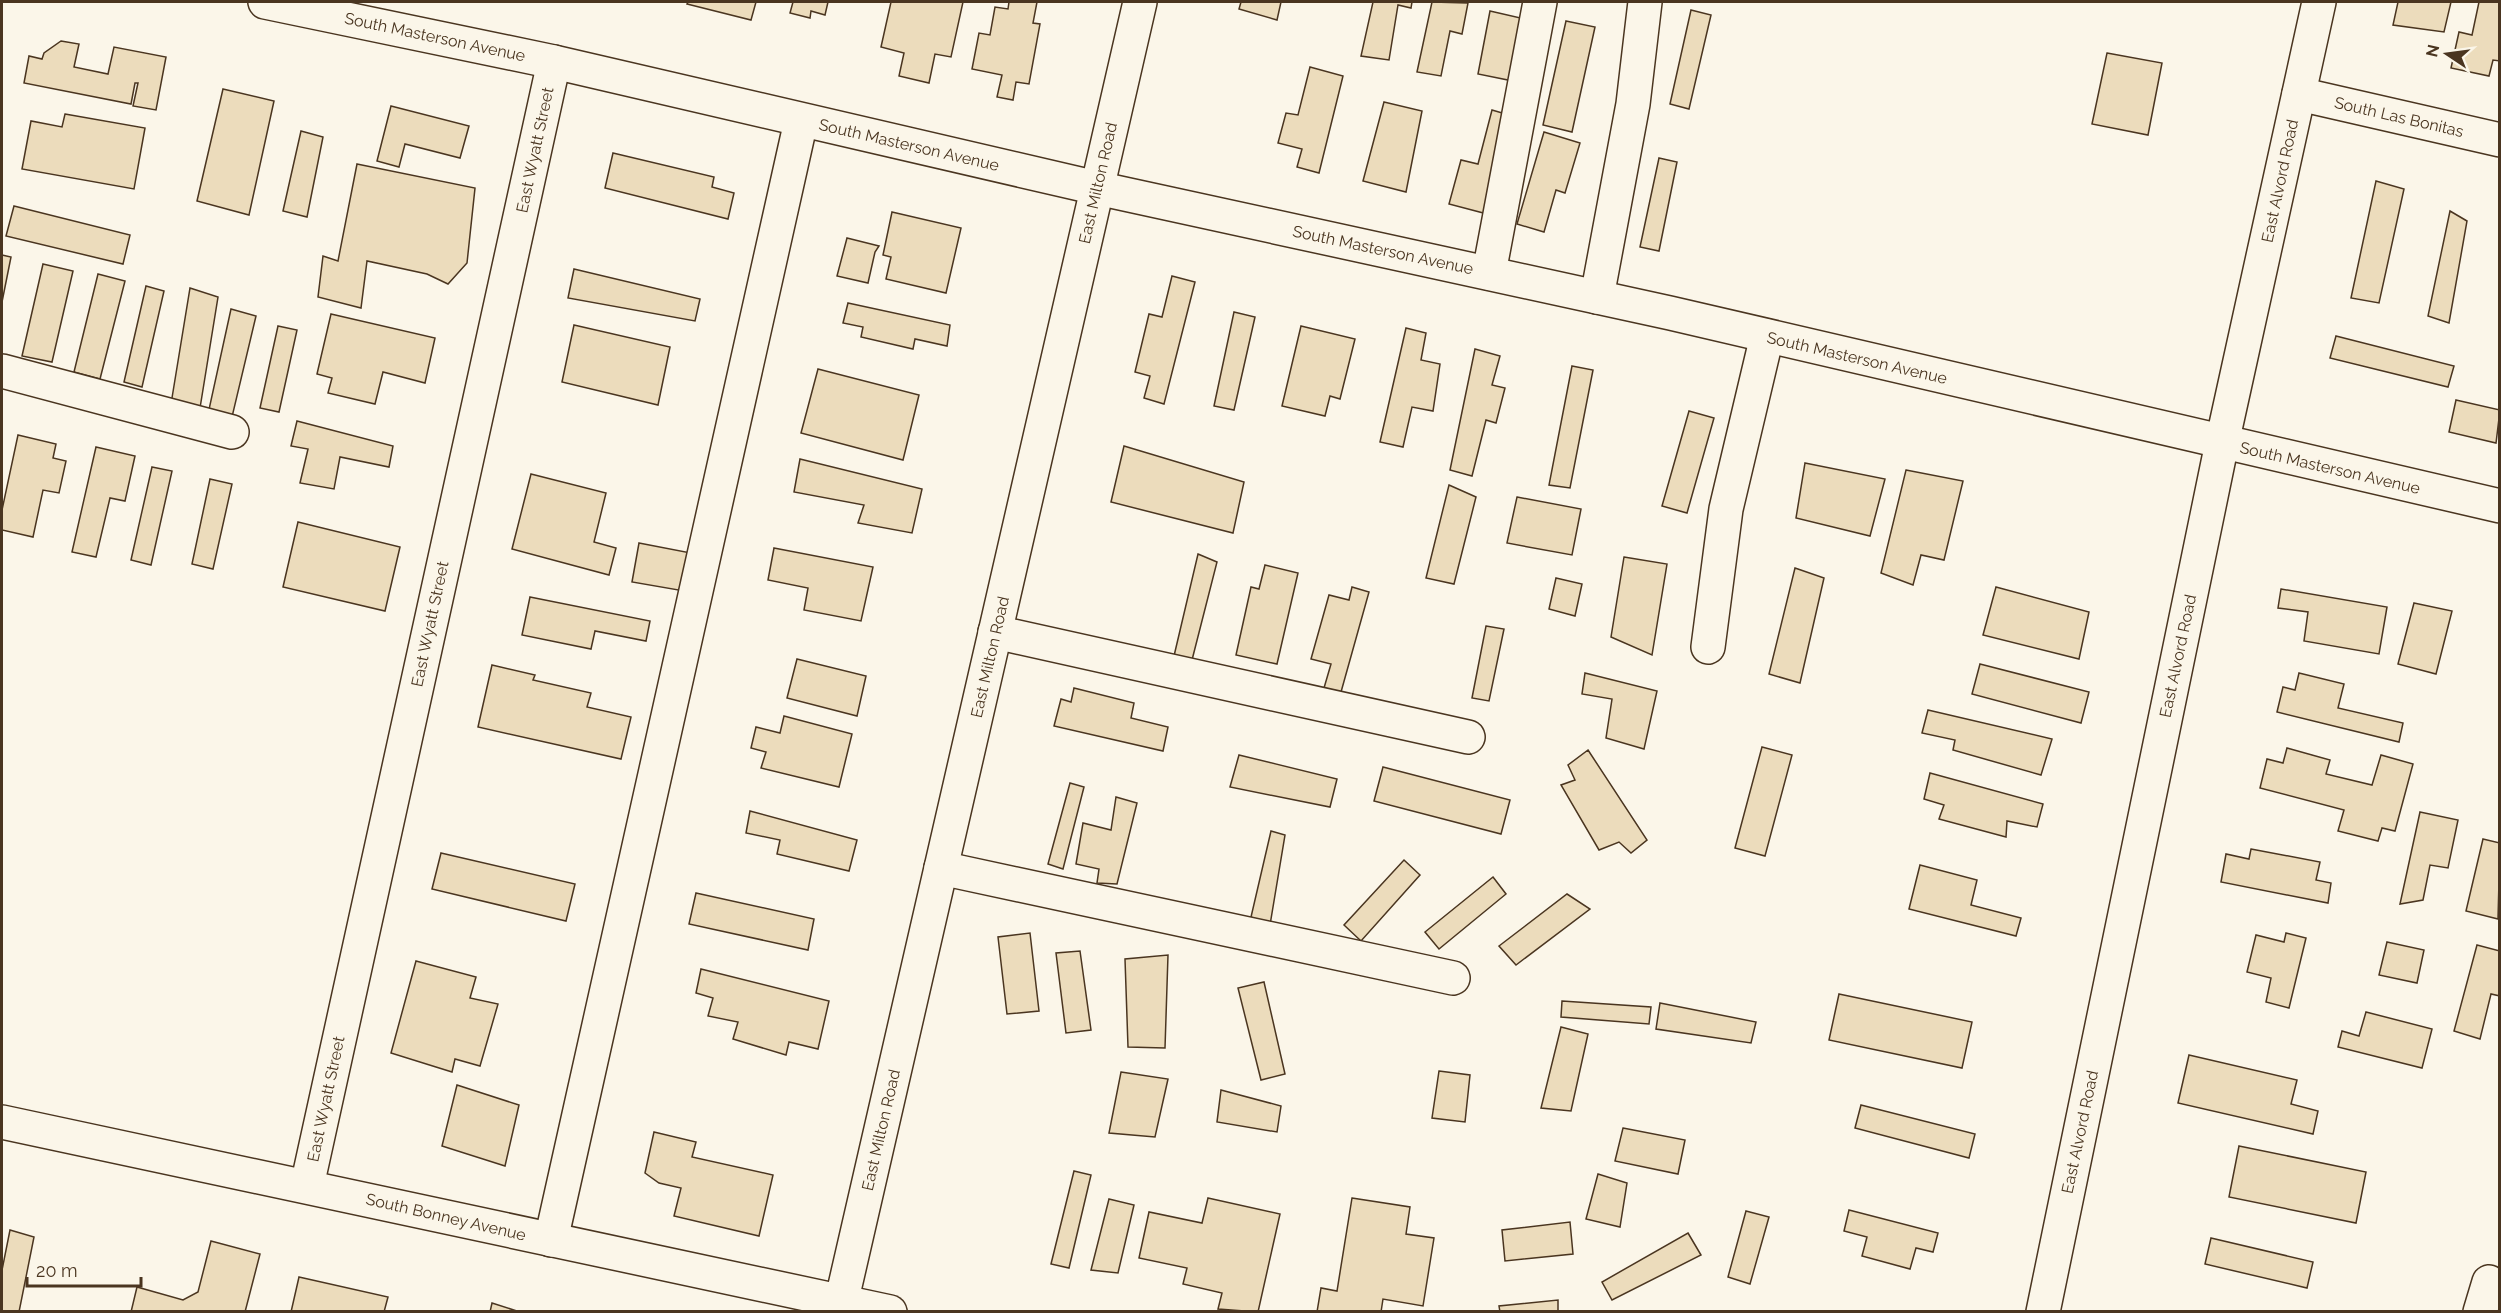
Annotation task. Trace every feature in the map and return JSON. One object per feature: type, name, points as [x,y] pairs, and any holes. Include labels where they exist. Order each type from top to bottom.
[{"type":"street","name":"South Masterson Avenue","points":[[265,2],[554,62],[1097,188],[1597,297],[2499,506]]},
{"type":"street","name":"East Milton Road","points":[[840,1306],[1140,2]]},
{"type":"street","points":[[1488,273],[1540,2]]},
{"type":"street","points":[[1597,297],[1633,104],[1646,2]]},
{"type":"street","name":"East Alvord Road","points":[[2043,1311],[2222,443],[2319,2]]},
{"type":"street","name":"East Wyatt Street","points":[[307,1186],[554,62]]},
{"type":"street","name":"South Las Bonitas","points":[[2299,94],[2499,140]]},
{"type":"street","points":[[551,1240],[801,121]]},
{"type":"street","points":[[1708,648],[1726,509],[1767,336]]},
{"type":"street","points":[[2,371],[232,432]]},
{"type":"street","points":[[996,632],[1468,737]]},
{"type":"street","points":[[941,868],[1453,978]]},
{"type":"street","name":"South Bonney Avenue","points":[[2,1122],[307,1186],[840,1306],[890,1311]]},
{"type":"building","points":[[688,2],[756,2],[751,20],[687,4]]},
{"type":"building","points":[[793,2],[828,2],[825,15],[811,11],[810,18],[790,13]]},
{"type":"building","points":[[891,2],[963,2],[951,57],[935,54],[929,83],[899,76],[904,53],[881,47]]},
{"type":"building","points":[[1009,2],[1037,2],[1033,23],[1040,24],[1029,84],[1016,82],[1013,100],[997,97],[1002,75],[972,69],[979,33],[990,35],[995,7],[1008,9]]},
{"type":"building","points":[[1241,2],[1281,2],[1277,20],[1239,9]]},
{"type":"building","points":[[1373,2],[1412,2],[1411,8],[1398,5],[1389,60],[1361,56]]},
{"type":"building","points":[[1432,2],[1468,3],[1462,34],[1450,31],[1441,76],[1417,72]]},
{"type":"building","points":[[2398,2],[2451,2],[2444,32],[2393,25]]},
{"type":"building","points":[[2479,2],[2500,2],[2500,61],[2493,60],[2489,76],[2451,68],[2459,32],[2472,35]]},
{"type":"building","points":[[1691,10],[1711,15],[1689,109],[1670,104]]},
{"type":"building","points":[[1490,11],[1525,19],[1513,81],[1478,74]]},
{"type":"building","points":[[1566,21],[1595,27],[1572,132],[1543,125]]},
{"type":"building","points":[[61,41],[79,44],[74,67],[108,74],[114,47],[166,57],[156,110],[133,106],[138,83],[135,83],[131,104],[24,83],[29,56],[42,59],[44,53]]},
{"type":"building","points":[[2107,53],[2162,63],[2148,135],[2092,124]]},
{"type":"building","points":[[1310,67],[1343,76],[1319,173],[1297,167],[1302,149],[1278,143],[1286,113],[1298,115]]},
{"type":"building","points":[[223,89],[274,101],[249,215],[197,201]]},
{"type":"building","points":[[1384,102],[1422,111],[1406,192],[1363,181]]},
{"type":"building","points":[[391,106],[469,126],[460,158],[405,144],[399,167],[377,161]]},
{"type":"building","points":[[1492,110],[1516,117],[1491,215],[1449,204],[1461,160],[1478,164]]},
{"type":"building","points":[[65,114],[145,128],[134,189],[22,169],[31,121],[62,127]]},
{"type":"building","points":[[301,131],[323,137],[307,217],[283,211]]},
{"type":"building","points":[[1544,132],[1580,143],[1565,193],[1556,190],[1544,232],[1517,224]]},
{"type":"building","points":[[613,153],[714,177],[712,187],[734,193],[728,219],[605,188]]},
{"type":"building","points":[[1659,158],[1677,162],[1659,251],[1640,247]]},
{"type":"building","points":[[357,164],[475,188],[467,263],[448,284],[427,274],[367,261],[361,308],[318,297],[323,256],[338,261]]},
{"type":"building","points":[[2376,181],[2404,189],[2379,303],[2351,298]]},
{"type":"building","points":[[14,206],[130,235],[123,264],[6,236]]},
{"type":"building","points":[[2450,211],[2467,221],[2449,323],[2428,316]]},
{"type":"building","points":[[892,212],[961,228],[946,293],[886,279],[891,257],[883,255]]},
{"type":"building","points":[[847,238],[879,246],[875,252],[868,283],[837,276]]},
{"type":"building","points":[[2,255],[11,257],[2,302]]},
{"type":"building","points":[[43,264],[73,271],[52,362],[22,356]]},
{"type":"building","points":[[574,269],[700,299],[695,321],[568,298]]},
{"type":"building","points":[[98,274],[125,281],[100,379],[74,372]]},
{"type":"building","points":[[1172,276],[1195,282],[1164,404],[1144,398],[1150,376],[1135,372],[1149,314],[1162,317]]},
{"type":"building","points":[[146,286],[164,291],[142,387],[124,382]]},
{"type":"building","points":[[190,288],[218,297],[200,408],[171,404]]},
{"type":"building","points":[[848,303],[950,325],[947,346],[915,339],[913,349],[861,337],[863,327],[843,323]]},
{"type":"building","points":[[231,309],[256,316],[232,417],[208,414]]},
{"type":"building","points":[[1234,312],[1255,317],[1234,410],[1214,406]]},
{"type":"building","points":[[331,314],[435,338],[425,383],[383,372],[375,404],[328,393],[332,378],[317,374]]},
{"type":"building","points":[[574,325],[670,347],[658,405],[562,382]]},
{"type":"building","points":[[278,326],[297,330],[279,412],[260,408]]},
{"type":"building","points":[[1301,326],[1355,339],[1340,399],[1330,396],[1325,416],[1282,406]]},
{"type":"building","points":[[1406,328],[1426,333],[1421,360],[1440,364],[1433,411],[1412,407],[1403,447],[1380,442]]},
{"type":"building","points":[[2336,336],[2454,366],[2448,387],[2330,358]]},
{"type":"building","points":[[1475,349],[1500,356],[1492,385],[1505,388],[1496,423],[1486,420],[1472,476],[1450,470]]},
{"type":"building","points":[[1572,366],[1593,370],[1570,488],[1549,485]]},
{"type":"building","points":[[818,369],[919,395],[903,460],[801,433]]},
{"type":"building","points":[[2456,400],[2500,410],[2496,443],[2449,432]]},
{"type":"building","points":[[1689,411],[1714,418],[1687,513],[1662,506]]},
{"type":"building","points":[[297,421],[393,446],[389,467],[340,457],[334,489],[300,483],[308,449],[291,446]]},
{"type":"building","points":[[18,435],[56,444],[53,458],[66,461],[59,493],[43,490],[33,537],[2,530],[2,510]]},
{"type":"building","points":[[1124,446],[1244,482],[1233,533],[1111,502]]},
{"type":"building","points":[[96,447],[135,456],[125,501],[110,498],[96,557],[72,552]]},
{"type":"building","points":[[800,459],[922,489],[912,533],[858,523],[864,505],[794,492]]},
{"type":"building","points":[[1805,463],[1885,479],[1870,536],[1796,518]]},
{"type":"building","points":[[152,467],[172,471],[151,565],[131,560]]},
{"type":"building","points":[[1906,470],[1963,481],[1944,560],[1921,555],[1913,585],[1881,573]]},
{"type":"building","points":[[531,474],[606,493],[594,542],[616,548],[609,575],[512,549]]},
{"type":"building","points":[[210,479],[232,484],[213,569],[192,564]]},
{"type":"building","points":[[1449,485],[1476,497],[1454,584],[1426,578]]},
{"type":"building","points":[[1517,497],[1581,509],[1572,555],[1507,543]]},
{"type":"building","points":[[298,522],[400,547],[385,611],[283,587]]},
{"type":"building","points":[[639,543],[691,553],[684,591],[632,582]]},
{"type":"building","points":[[774,548],[873,567],[861,621],[804,610],[808,588],[768,580]]},
{"type":"building","points":[[1198,554],[1217,562],[1192,660],[1174,656]]},
{"type":"building","points":[[1624,557],[1667,564],[1652,655],[1611,637]]},
{"type":"building","points":[[1265,565],[1298,573],[1277,664],[1236,655],[1251,587],[1259,589]]},
{"type":"building","points":[[1795,568],[1824,578],[1800,683],[1769,674]]},
{"type":"building","points":[[1556,578],[1582,584],[1575,616],[1549,609]]},
{"type":"building","points":[[1352,587],[1369,592],[1341,692],[1324,688],[1331,664],[1311,659],[1329,595],[1349,600]]},
{"type":"building","points":[[1996,587],[2089,612],[2079,659],[1983,635]]},
{"type":"building","points":[[2281,589],[2387,607],[2379,654],[2304,641],[2308,612],[2278,608]]},
{"type":"building","points":[[530,597],[650,621],[646,641],[595,631],[591,649],[522,635]]},
{"type":"building","points":[[2414,603],[2452,611],[2436,674],[2398,664]]},
{"type":"building","points":[[1486,626],[1504,629],[1489,701],[1472,698]]},
{"type":"building","points":[[797,659],[866,676],[857,716],[787,698]]},
{"type":"building","points":[[1980,664],[2089,692],[2081,723],[1972,694]]},
{"type":"building","points":[[492,665],[535,675],[533,680],[591,693],[587,707],[631,717],[621,759],[478,727]]},
{"type":"building","points":[[1585,673],[1657,691],[1644,749],[1606,738],[1612,699],[1582,694]]},
{"type":"building","points":[[2299,673],[2344,684],[2338,708],[2403,723],[2399,742],[2277,712],[2283,687],[2295,690]]},
{"type":"building","points":[[1074,688],[1134,703],[1131,718],[1168,727],[1163,751],[1054,726],[1061,699],[1071,702]]},
{"type":"building","points":[[1928,710],[2052,739],[2041,775],[1953,750],[1955,740],[1922,733]]},
{"type":"building","points":[[784,716],[852,734],[839,787],[761,768],[766,752],[751,748],[756,727],[780,733]]},
{"type":"building","points":[[1762,747],[1792,755],[1765,856],[1735,848]]},
{"type":"building","points":[[2287,748],[2330,760],[2326,774],[2372,785],[2381,755],[2413,764],[2395,831],[2382,828],[2378,841],[2338,831],[2344,810],[2260,788],[2267,759],[2283,763]]},
{"type":"building","points":[[1588,750],[1647,840],[1631,853],[1619,842],[1599,850],[1561,785],[1575,780],[1568,765]]},
{"type":"building","points":[[1239,755],[1337,779],[1330,807],[1230,787]]},
{"type":"building","points":[[1383,767],[1510,800],[1501,834],[1374,801]]},
{"type":"building","points":[[1930,773],[2043,804],[2037,827],[2007,821],[2006,837],[1939,819],[1944,805],[1924,799]]},
{"type":"building","points":[[1070,783],[1084,787],[1063,869],[1048,864]]},
{"type":"building","points":[[1116,797],[1137,803],[1117,884],[1097,883],[1099,869],[1076,864],[1083,823],[1111,830]]},
{"type":"building","points":[[750,811],[857,840],[849,871],[777,854],[780,840],[746,833]]},
{"type":"building","points":[[2420,812],[2458,820],[2448,868],[2430,865],[2423,900],[2400,904]]},
{"type":"building","points":[[1271,831],[1285,835],[1270,925],[1251,917]]},
{"type":"building","points":[[2483,839],[2500,843],[2498,919],[2466,911]]},
{"type":"building","points":[[2251,849],[2320,862],[2316,880],[2331,883],[2328,903],[2221,882],[2226,854],[2249,859]]},
{"type":"building","points":[[441,853],[575,884],[566,921],[432,889]]},
{"type":"building","points":[[1404,860],[1420,875],[1361,941],[1344,925]]},
{"type":"building","points":[[1920,865],[1977,880],[1971,905],[2021,918],[2016,936],[1909,909]]},
{"type":"building","points":[[1493,877],[1506,894],[1439,949],[1425,932]]},
{"type":"building","points":[[696,893],[814,919],[808,950],[689,924]]},
{"type":"building","points":[[1567,894],[1590,909],[1516,965],[1499,946]]},
{"type":"building","points":[[1030,933],[1039,1011],[1007,1014],[998,937]]},
{"type":"building","points":[[2286,933],[2306,938],[2289,1008],[2266,1002],[2271,978],[2247,972],[2256,935],[2284,942]]},
{"type":"building","points":[[2387,942],[2424,950],[2417,983],[2379,975]]},
{"type":"building","points":[[2477,945],[2500,951],[2500,996],[2491,994],[2480,1039],[2454,1031]]},
{"type":"building","points":[[1080,951],[1091,1030],[1066,1033],[1056,953]]},
{"type":"building","points":[[1168,955],[1165,1048],[1128,1047],[1125,959]]},
{"type":"building","points":[[416,961],[476,977],[470,998],[498,1004],[480,1066],[455,1059],[452,1072],[391,1053]]},
{"type":"building","points":[[701,969],[829,1001],[818,1049],[789,1042],[786,1055],[733,1039],[738,1022],[708,1016],[713,998],[696,993]]},
{"type":"building","points":[[1264,982],[1285,1074],[1261,1080],[1238,988]]},
{"type":"building","points":[[1839,994],[1972,1022],[1962,1068],[1829,1040]]},
{"type":"building","points":[[1562,1001],[1651,1007],[1649,1024],[1561,1017]]},
{"type":"building","points":[[1660,1003],[1756,1022],[1751,1043],[1656,1029]]},
{"type":"building","points":[[2366,1012],[2432,1029],[2422,1068],[2338,1047],[2342,1031],[2359,1036]]},
{"type":"building","points":[[1561,1027],[1588,1034],[1571,1111],[1541,1108]]},
{"type":"building","points":[[2189,1055],[2297,1080],[2291,1104],[2318,1111],[2313,1134],[2178,1103]]},
{"type":"building","points":[[1439,1071],[1470,1075],[1465,1122],[1432,1118]]},
{"type":"building","points":[[1121,1072],[1168,1079],[1155,1137],[1109,1133]]},
{"type":"building","points":[[457,1085],[519,1105],[505,1166],[442,1146]]},
{"type":"building","points":[[1221,1090],[1281,1106],[1277,1132],[1217,1122]]},
{"type":"building","points":[[1861,1105],[1975,1134],[1969,1158],[1855,1128]]},
{"type":"building","points":[[1623,1128],[1685,1140],[1678,1174],[1615,1161]]},
{"type":"building","points":[[654,1132],[696,1142],[692,1157],[773,1175],[759,1236],[674,1216],[681,1188],[659,1183],[645,1173]]},
{"type":"building","points":[[2239,1146],[2366,1172],[2356,1223],[2229,1197]]},
{"type":"building","points":[[1074,1171],[1091,1175],[1069,1268],[1051,1264]]},
{"type":"building","points":[[1598,1174],[1627,1183],[1620,1227],[1586,1219]]},
{"type":"building","points":[[1208,1198],[1280,1214],[1258,1312],[1218,1309],[1222,1293],[1183,1284],[1187,1268],[1139,1258],[1149,1212],[1202,1223]]},
{"type":"building","points":[[1352,1198],[1410,1207],[1406,1234],[1434,1238],[1423,1306],[1383,1299],[1381,1312],[1317,1312],[1321,1288],[1337,1291]]},
{"type":"building","points":[[1109,1199],[1134,1205],[1118,1273],[1091,1270]]},
{"type":"building","points":[[1849,1210],[1938,1233],[1933,1252],[1916,1248],[1910,1269],[1862,1256],[1867,1237],[1844,1231]]},
{"type":"building","points":[[1746,1211],[1769,1217],[1750,1284],[1728,1277]]},
{"type":"building","points":[[1570,1222],[1573,1254],[1505,1261],[1502,1230]]},
{"type":"building","points":[[10,1230],[34,1237],[19,1312],[2,1312],[2,1270]]},
{"type":"building","points":[[1688,1233],[1701,1255],[1612,1300],[1602,1282]]},
{"type":"building","points":[[2211,1238],[2313,1262],[2307,1288],[2205,1264]]},
{"type":"building","points":[[211,1241],[260,1254],[245,1312],[131,1312],[137,1287],[183,1300],[198,1292]]},
{"type":"building","points":[[299,1277],[388,1297],[384,1312],[291,1312]]},
{"type":"building","points":[[1558,1300],[1558,1311],[1500,1312],[1499,1306]]},
{"type":"building","points":[[492,1303],[517,1311],[517,1312],[490,1312]]}]
